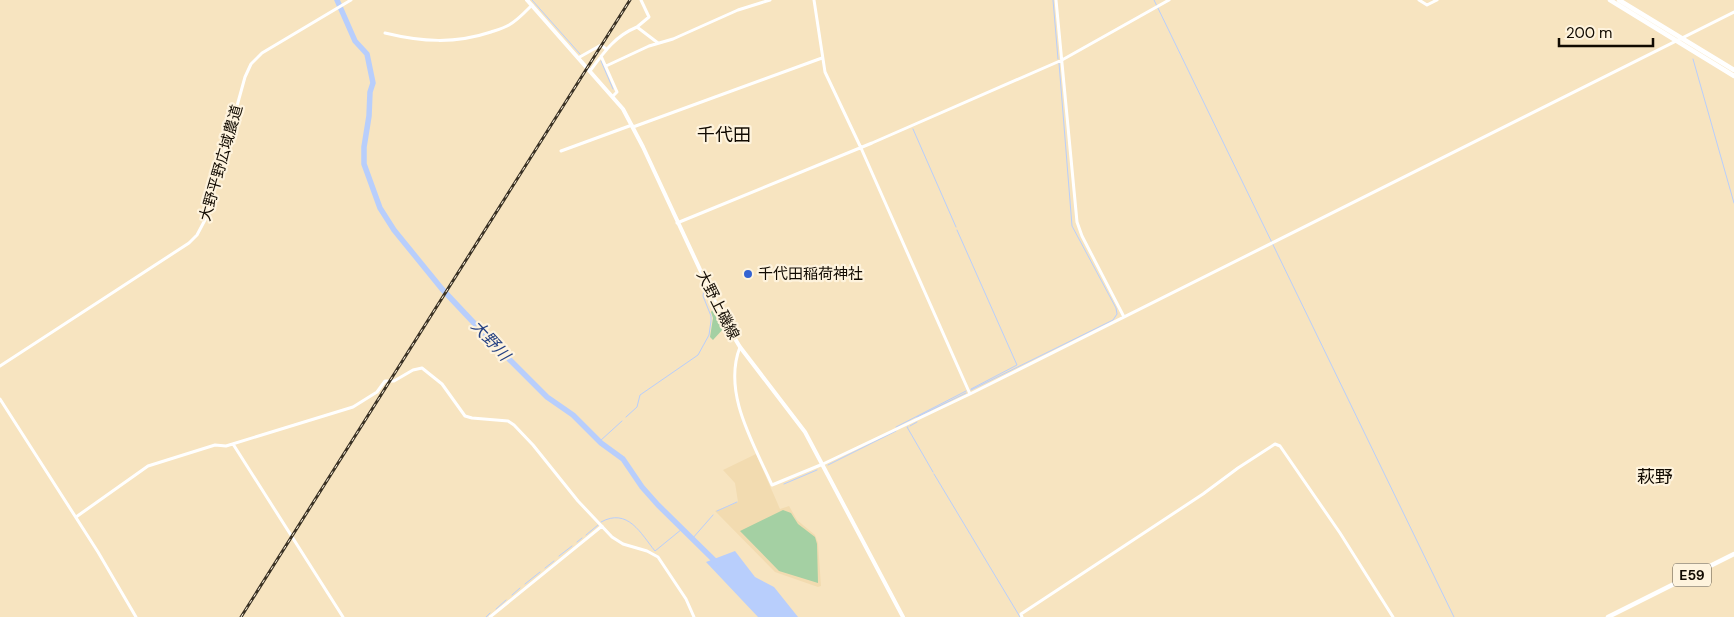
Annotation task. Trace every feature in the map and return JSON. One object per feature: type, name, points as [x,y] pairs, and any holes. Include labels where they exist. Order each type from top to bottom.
[{"type":"highway","points":[[1610,0],[1734,70]]},
{"type":"highway","points":[[1619,0],[1734,76]]},
{"type":"highway","name":"E59","points":[[1608,617],[1734,554]]},
{"type":"main road","name":"大野上磯線","points":[[528,0],[623,109],[633,126],[723,319],[740,347],[805,432],[903,617]]},
{"type":"street","name":"大野平野広域農道","points":[[0,366],[189,243],[197,235],[206,218],[249,69],[262,53],[351,0]]},
{"type":"street","points":[[590,71],[606,48],[619,36],[649,17],[641,0]]},
{"type":"street","points":[[606,66],[738,10],[770,0]]},
{"type":"street","points":[[814,0],[825,72],[861,148],[970,394]]},
{"type":"street","points":[[1056,0],[1077,222],[1082,236],[1124,317]]},
{"type":"street","points":[[677,223],[861,148],[1062,60],[1169,0]]},
{"type":"street","points":[[1419,0],[1427,5],[1437,0]]},
{"type":"street","points":[[385,33],[410,39],[454,41],[467,39],[507,27],[532,5]]},
{"type":"street","points":[[740,347],[735,378],[736,392],[746,428],[772,485],[823,464],[970,394],[1734,12]]},
{"type":"street","points":[[636,27],[658,43]]},
{"type":"street","points":[[578,58],[601,45],[606,48]]},
{"type":"street","points":[[601,55],[617,92],[613,96]]},
{"type":"street","points":[[561,151],[822,58]]},
{"type":"street","points":[[76,517],[148,466],[215,445],[233,444],[353,407],[377,392],[385,382],[394,381],[422,368],[442,384],[465,416],[508,422],[514,425],[533,445],[578,501],[618,541],[658,557],[686,599],[694,617]]},
{"type":"street","points":[[0,398],[76,517],[136,617]]},
{"type":"street","points":[[233,444],[343,617]]},
{"type":"street","points":[[1022,617],[1021,614],[1203,494],[1274,444],[1280,446],[1394,617]]},
{"type":"street","points":[[490,617],[602,526]]},
{"type":"shaded area","points":[[756,454],[780,509],[789,506],[797,520],[815,535],[818,543],[821,586],[818,587],[775,572],[715,511],[738,502],[735,483],[723,470]]},
{"type":"green space","points":[[713,309],[724,328],[713,340],[710,337],[713,318],[711,312]]},
{"type":"green space","points":[[783,510],[791,513],[798,524],[815,537],[817,544],[818,583],[779,571],[740,531]]},
{"type":"water","points":[[735,551],[755,577],[774,587],[798,617],[758,617],[706,562]]},
{"type":"waterway","name":"大野川","points":[[337,0],[355,41],[367,54],[373,83],[370,92],[364,164],[380,208],[394,230],[442,289],[489,339],[547,397],[573,415],[601,443],[623,459],[642,487],[658,505],[717,563]]},
{"type":"waterway","points":[[532,0],[580,54]]},
{"type":"waterway","points":[[1053,0],[1058,59]]},
{"type":"waterway","points":[[1154,0],[1454,617]]},
{"type":"waterway","points":[[1693,59],[1734,203]]},
{"type":"waterway","points":[[601,61],[613,89]]},
{"type":"waterway","points":[[971,390],[1113,320],[1117,314],[1116,308],[1072,226],[1059,63]]},
{"type":"waterway","points":[[913,129],[956,227]]},
{"type":"waterway","points":[[957,230],[1017,365],[971,389]]},
{"type":"waterway","points":[[626,417],[637,407],[640,395],[698,355],[709,335],[711,321],[711,316],[703,296],[704,290]]},
{"type":"waterway","points":[[896,427],[966,391]]},
{"type":"waterway","points":[[917,417],[966,393]]},
{"type":"waterway","points":[[600,441],[622,421]]},
{"type":"waterway","points":[[910,426],[917,422]]},
{"type":"waterway","points":[[908,427],[933,472]]},
{"type":"waterway","points":[[828,465],[896,431]]},
{"type":"waterway","points":[[784,484],[817,470]]},
{"type":"waterway","points":[[934,474],[1020,617]]},
{"type":"waterway","points":[[717,511],[737,502]]},
{"type":"waterway","points":[[692,539],[713,515]]},
{"type":"waterway","points":[[601,522],[610,518],[626,520],[639,530],[655,551],[682,529]]},
{"type":"waterway","points":[[586,535],[598,525]]},
{"type":"waterway","points":[[577,542],[582,538]]},
{"type":"waterway","points":[[559,556],[572,546]]},
{"type":"waterway","points":[[545,568],[554,561]]},
{"type":"waterway","points":[[525,584],[540,572]]},
{"type":"waterway","points":[[512,595],[520,588]]},
{"type":"waterway","points":[[496,609],[506,600]]},
{"type":"waterway","points":[[486,617],[490,613]]},
{"type":"railway","points":[[241,617],[630,0]]},
{"type":"place","name":"千代田稲荷神社","points":[[748,274]]},
{"type":"district","name":"千代田","points":[[724,135]]},
{"type":"district","name":"萩野","points":[[1655,477]]}]
